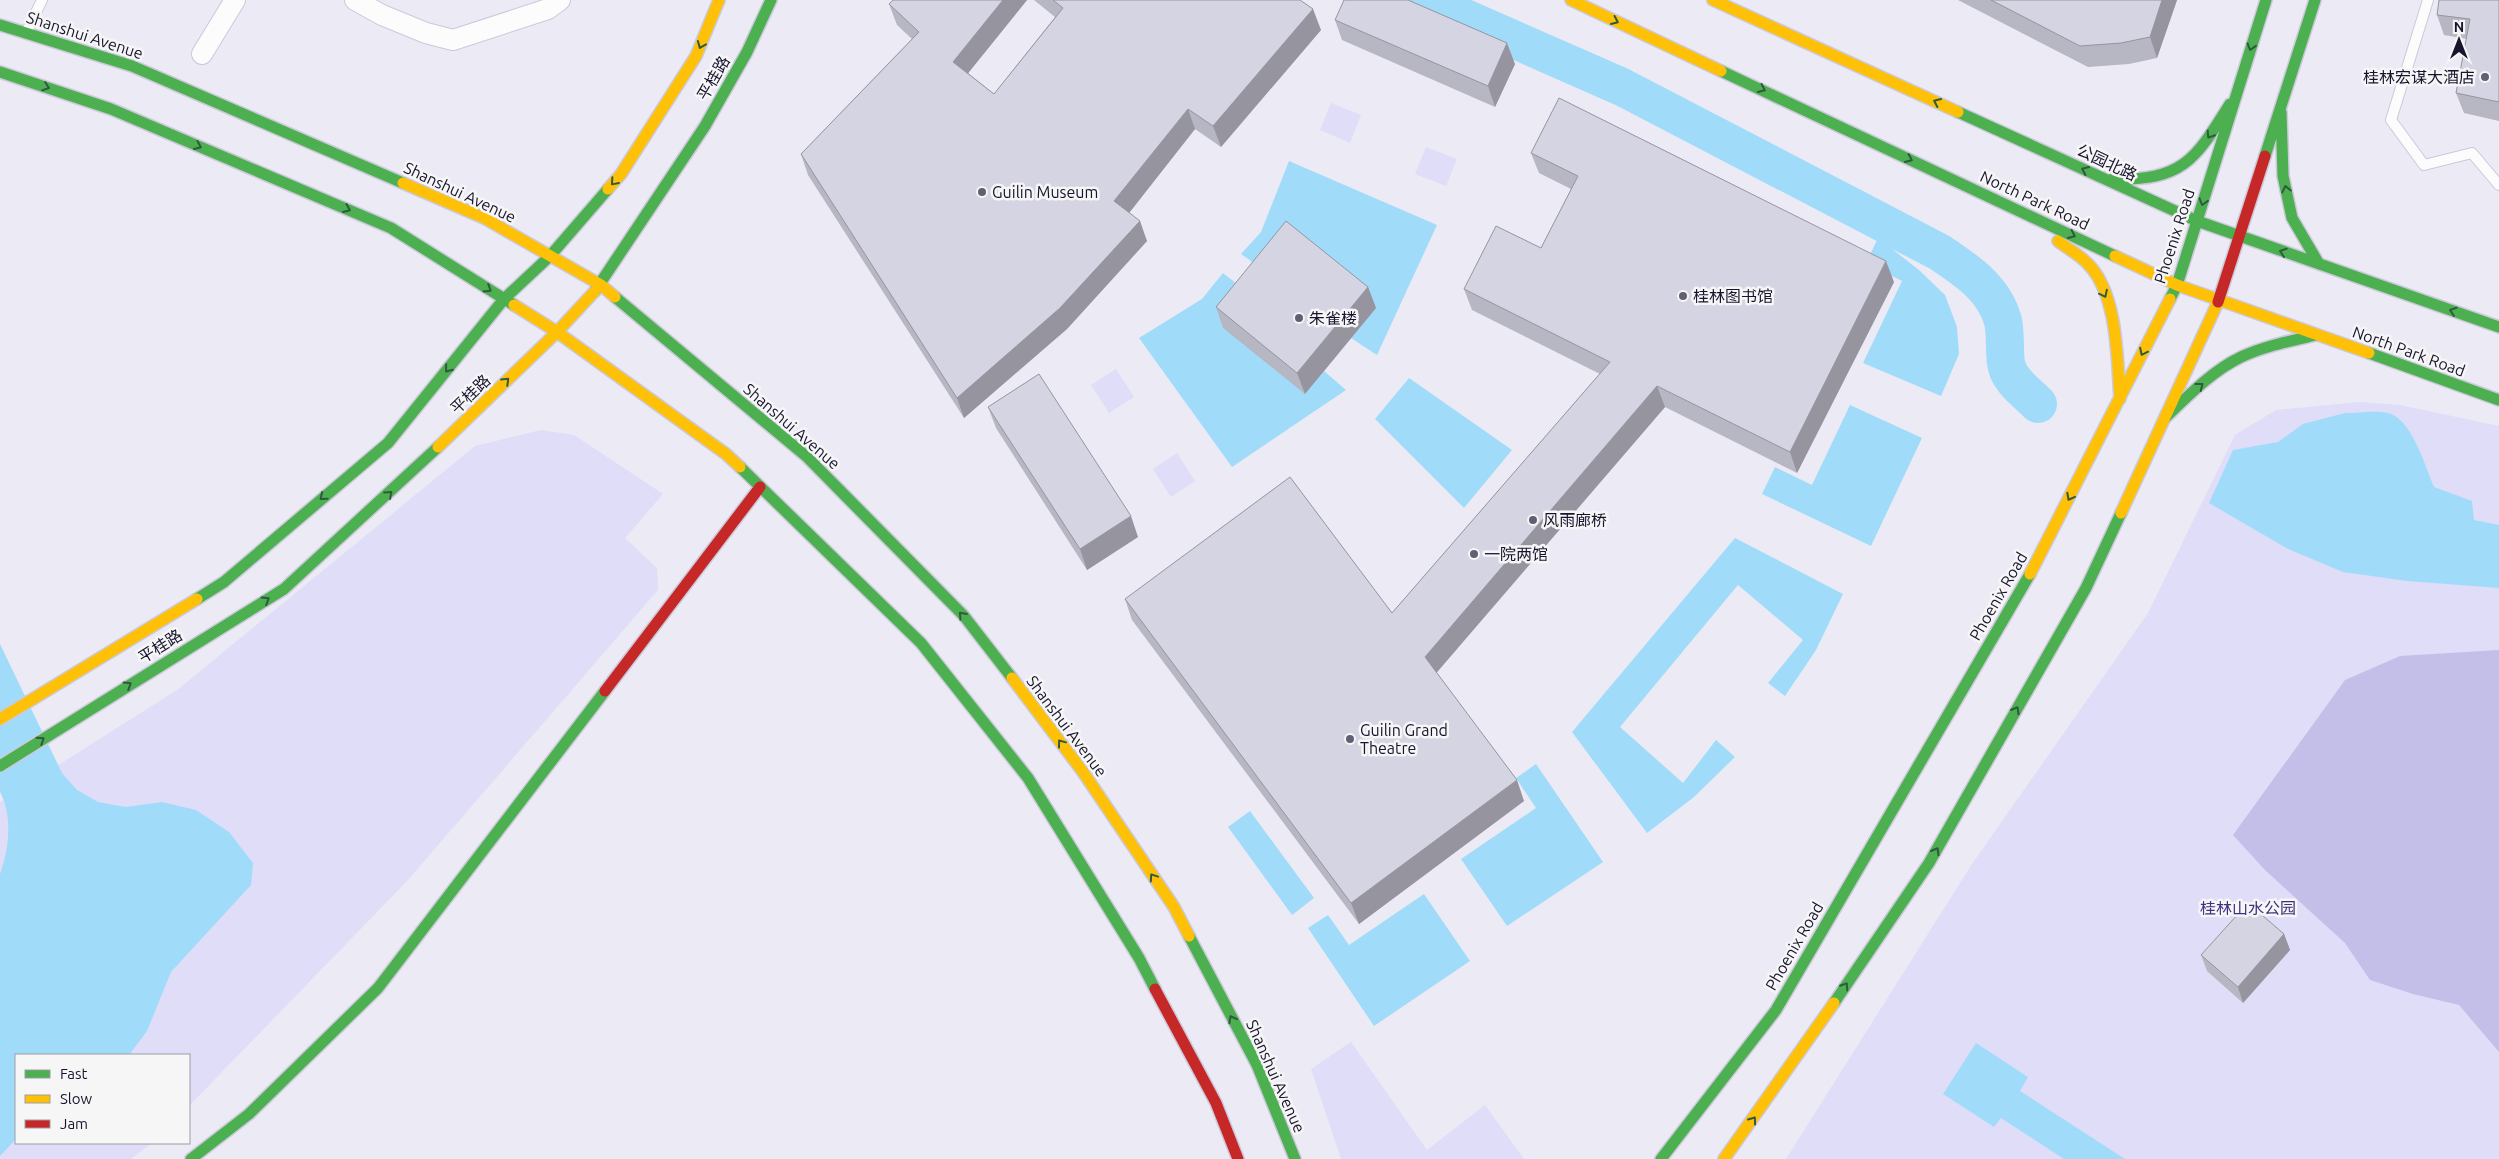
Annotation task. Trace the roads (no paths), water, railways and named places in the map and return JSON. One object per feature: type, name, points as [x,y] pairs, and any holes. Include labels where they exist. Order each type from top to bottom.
[{"type":"main road","points":[[0,719],[224,582],[388,443],[504,299],[550,256],[621,174],[696,56],[719,0]]},
{"type":"main road","name":"平桂路","points":[[0,766],[284,589],[419,466],[557,332],[601,285],[705,126],[747,52],[771,0]]},
{"type":"main road","name":"North Park Road","points":[[1571,0],[2177,285],[2499,400]]},
{"type":"main road","name":"公园北路","points":[[1712,0],[2197,221],[2499,327]]},
{"type":"main road","name":"Phoenix Road","points":[[1661,1159],[1776,1010],[2032,568],[2177,285],[2266,0]]},
{"type":"main road","points":[[1724,1159],[1812,1037],[1869,949],[1929,863],[2086,588],[2219,300],[2315,0]]},
{"type":"main road","name":"Shanshui Avenue","points":[[0,25],[132,66],[484,218],[601,285],[806,456],[964,616],[1083,772],[1174,907],[1257,1065],[1295,1159]]},
{"type":"main road","points":[[0,72],[111,109],[391,228],[557,332],[726,454],[921,643],[1028,778],[1139,958],[1216,1103],[1238,1159]]},
{"type":"main road","points":[[2104,178],[2141,180],[2181,168],[2203,145],[2236,94]]},
{"type":"main road","points":[[2280,109],[2283,176],[2292,218],[2319,264]]},
{"type":"main road","points":[[2021,212],[2091,267],[2110,307],[2117,350],[2120,399]]},
{"type":"main road","points":[[2164,419],[2198,386],[2241,357],[2284,342],[2316,335]]},
{"type":"main road","points":[[192,1159],[249,1114],[378,988],[760,488]]},
{"type":"street","points":[[202,54],[235,0]]},
{"type":"street","points":[[355,0],[382,15],[426,33],[453,40],[548,9],[560,0]]},
{"type":"lane","points":[[26,32],[42,0]]},
{"type":"lane","points":[[2428,0],[2391,120],[2424,165],[2472,153],[2499,185]]},
{"type":"water","points":[[1289,161],[1437,225],[1377,355],[1351,338],[1375,308],[1268,273],[1241,254],[1261,232]]},
{"type":"water","points":[[1878,238],[1919,270],[1945,295],[1957,327],[1959,354],[1941,396],[1863,363],[1902,281],[1866,263]]},
{"type":"water","points":[[1223,273],[1250,294],[1305,394],[1324,371],[1346,390],[1232,467],[1139,338],[1202,299]]},
{"type":"water","points":[[1409,378],[1512,450],[1464,508],[1375,419]]},
{"type":"water","points":[[1850,405],[1922,438],[1871,546],[1762,494],[1775,467],[1812,485]]},
{"type":"water","points":[[2383,412],[2396,417],[2404,424],[2417,444],[2434,487],[2472,501],[2474,520],[2499,525],[2499,588],[2407,581],[2343,572],[2288,549],[2209,503],[2233,450],[2278,442],[2303,424],[2345,413]]},
{"type":"water","points":[[1735,538],[1843,594],[1816,650],[1785,696],[1768,683],[1803,640],[1738,585],[1620,727],[1683,783],[1716,740],[1735,757],[1694,797],[1647,833],[1572,732]]},
{"type":"water","points":[[0,644],[62,773],[77,790],[98,802],[126,807],[162,802],[196,810],[229,832],[253,863],[251,885],[171,972],[147,1031],[130,1054],[15,1054],[15,1140],[0,1156],[0,874],[6,854],[8,822],[7,811],[0,792]]},
{"type":"water","points":[[1536,764],[1603,862],[1507,926],[1461,859],[1536,808],[1516,778]]},
{"type":"water","points":[[1250,811],[1314,898],[1292,915],[1228,827]]},
{"type":"water","points":[[1424,894],[1470,961],[1374,1026],[1308,928],[1328,915],[1349,945]]},
{"type":"water","points":[[1976,1043],[2028,1077],[2020,1091],[2125,1159],[2064,1159],[2001,1118],[1994,1127],[1943,1094]]},
{"type":"waterway","points":[[1424,0],[1622,87],[1939,252],[1969,273],[1986,289],[1993,299],[2003,321],[2007,369],[2014,381],[2038,404]]},
{"type":"place","name":"桂林宏谋大酒店","points":[[2485,77]]},
{"type":"place","name":"Guilin Museum","points":[[982,192]]},
{"type":"place","name":"桂林图书馆","points":[[1683,296]]},
{"type":"place","name":"朱雀楼","points":[[1299,318]]},
{"type":"place","name":"风雨廊桥","points":[[1533,520]]},
{"type":"place","name":"一院两馆","points":[[1474,554]]},
{"type":"place","name":"Guilin Grand Theatre","points":[[1350,739]]},
{"type":"park label","name":"桂林山水公园","points":[[2248,908]]}]
